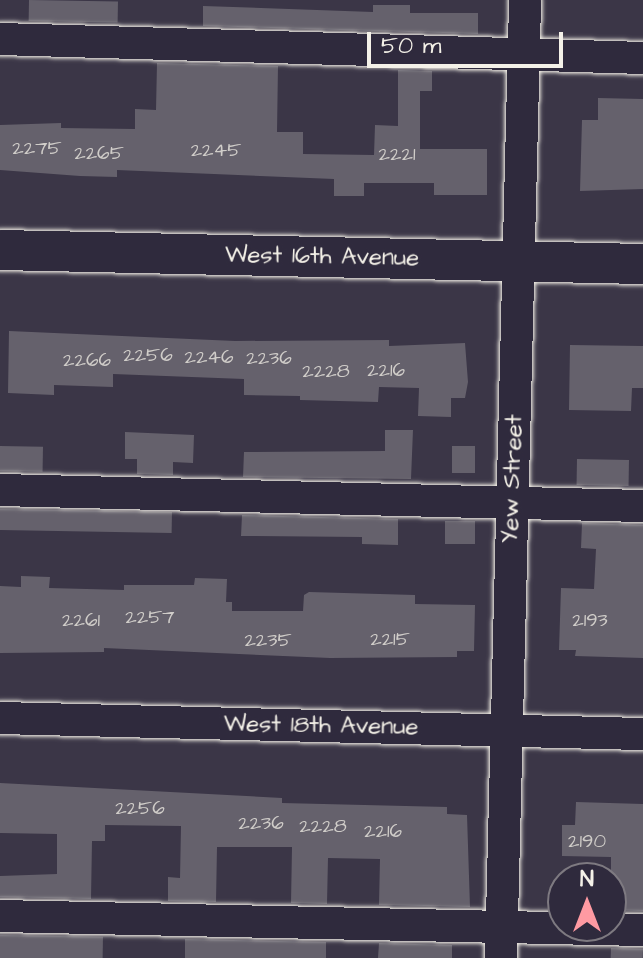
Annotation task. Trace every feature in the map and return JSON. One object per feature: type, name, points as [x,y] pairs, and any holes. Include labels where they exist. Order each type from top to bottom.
[{"type":"main road","name":"West 16th Avenue","points":[[0,250],[643,264]]},
{"type":"street","name":"Yew Street","points":[[502,943],[525,0]]},
{"type":"street","points":[[0,39],[643,58]]},
{"type":"street","points":[[0,490],[643,506]]},
{"type":"street","name":"West 18th Avenue","points":[[0,718],[643,734]]},
{"type":"street","points":[[0,916],[502,943],[643,930]]},
{"type":"building","points":[[29,0],[118,2],[118,23],[29,21]]},
{"type":"building","points":[[373,5],[410,5],[410,13],[478,13],[478,34],[203,26],[203,6],[373,12]]},
{"type":"building","points":[[157,63],[278,66],[277,132],[303,132],[303,154],[374,155],[375,125],[398,126],[398,70],[432,71],[432,91],[420,91],[420,149],[487,149],[487,195],[434,195],[434,183],[364,183],[364,196],[334,196],[334,179],[117,170],[117,177],[0,170],[0,125],[61,123],[61,128],[135,129],[135,109],[156,110]]},
{"type":"building","points":[[598,98],[643,99],[643,189],[580,191],[582,120],[598,120]]},
{"type":"building","points":[[9,331],[235,341],[389,340],[389,346],[465,343],[468,382],[465,398],[451,398],[451,417],[418,416],[419,388],[379,387],[378,402],[300,400],[300,396],[244,395],[244,379],[113,374],[113,387],[54,385],[54,395],[8,393]]},
{"type":"building","points":[[570,345],[643,346],[643,388],[632,388],[631,411],[569,410]]},
{"type":"building","points":[[385,430],[413,430],[411,479],[243,477],[244,452],[385,451]]},
{"type":"building","points":[[125,432],[194,435],[193,463],[173,462],[173,475],[137,474],[137,459],[125,459]]},
{"type":"building","points":[[0,446],[43,447],[43,472],[0,471]]},
{"type":"building","points":[[452,446],[475,446],[475,473],[452,473]]},
{"type":"building","points":[[577,459],[629,460],[629,486],[577,485]]},
{"type":"building","points":[[0,509],[172,512],[172,533],[0,530]]},
{"type":"building","points":[[242,515],[398,519],[398,545],[362,544],[362,537],[241,536]]},
{"type":"building","points":[[445,521],[475,521],[475,544],[445,544]]},
{"type":"building","points":[[582,523],[643,525],[643,658],[575,656],[576,650],[559,650],[561,588],[594,589],[596,549],[581,548]]},
{"type":"building","points":[[21,576],[50,577],[49,588],[124,590],[124,585],[194,585],[195,578],[227,579],[226,602],[232,602],[232,611],[303,611],[304,595],[309,592],[415,595],[415,604],[475,605],[474,651],[457,651],[457,657],[330,658],[104,648],[104,652],[0,653],[0,586],[21,587]]},
{"type":"building","points":[[0,783],[282,798],[282,803],[447,807],[447,814],[467,815],[470,907],[379,905],[380,859],[328,858],[327,904],[291,903],[292,847],[217,847],[216,902],[168,901],[168,877],[180,878],[181,826],[105,825],[105,841],[92,841],[91,899],[0,897],[0,876],[57,874],[57,834],[0,833]]},
{"type":"building","points":[[576,802],[643,804],[643,911],[627,910],[627,862],[611,862],[611,857],[562,856],[562,825],[575,825]]},
{"type":"building","points":[[0,935],[103,937],[103,958],[0,958]]},
{"type":"building","points":[[185,939],[326,942],[326,958],[185,958]]},
{"type":"building","points":[[379,943],[452,945],[452,958],[378,958]]},
{"type":"building","points":[[611,948],[643,949],[643,958],[611,958]]}]
